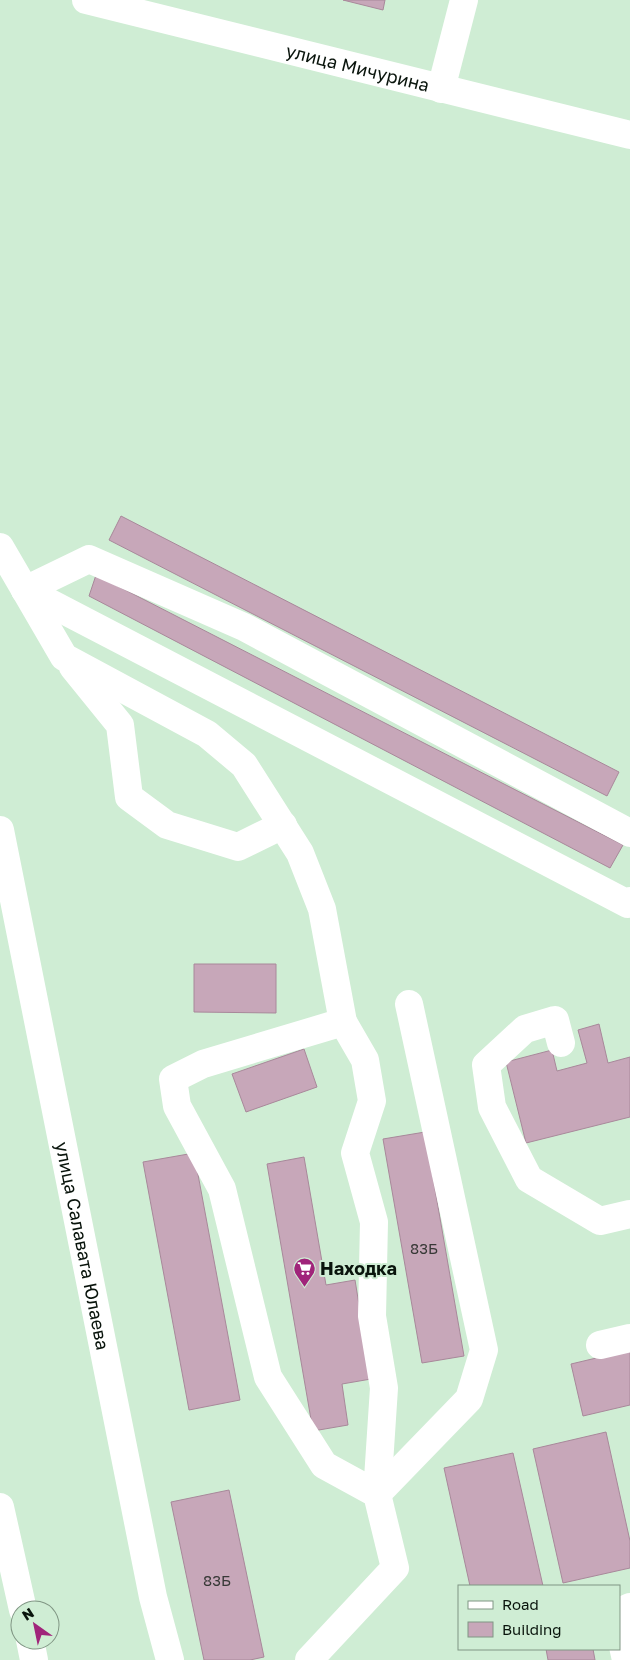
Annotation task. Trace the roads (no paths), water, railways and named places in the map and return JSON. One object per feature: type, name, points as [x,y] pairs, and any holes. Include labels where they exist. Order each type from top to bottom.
[{"type":"street","name":"улица Мичурина","points":[[86,0],[630,135]]},
{"type":"street","points":[[441,89],[464,0]]},
{"type":"street","points":[[0,547],[64,657],[120,725],[129,797],[167,824],[238,847],[283,825]]},
{"type":"street","points":[[25,590],[89,559],[244,627],[630,834]]},
{"type":"street","points":[[25,590],[629,903]]},
{"type":"street","points":[[64,657],[207,734],[244,766],[300,853],[322,909],[343,1022],[365,1060],[372,1101],[355,1154],[374,1222],[372,1316],[384,1388],[377,1494],[395,1568],[309,1660]]},
{"type":"street","name":"улица Салавата Юлаева","points":[[0,830],[151,1587],[170,1660]]},
{"type":"street","points":[[377,1494],[470,1399],[484,1350],[409,1004]]},
{"type":"street","points":[[561,1043],[555,1020],[525,1029],[486,1065],[492,1107],[529,1179],[600,1221],[630,1214]]},
{"type":"street","points":[[343,1022],[203,1064],[173,1079],[177,1106],[222,1189],[268,1377],[324,1465],[377,1494]]},
{"type":"street","points":[[600,1345],[630,1338]]},
{"type":"street","points":[[0,1507],[21,1600]]},
{"type":"street","points":[[620,1633],[626,1660]]},
{"type":"place","name":"Находка","points":[[304,1287]]}]
